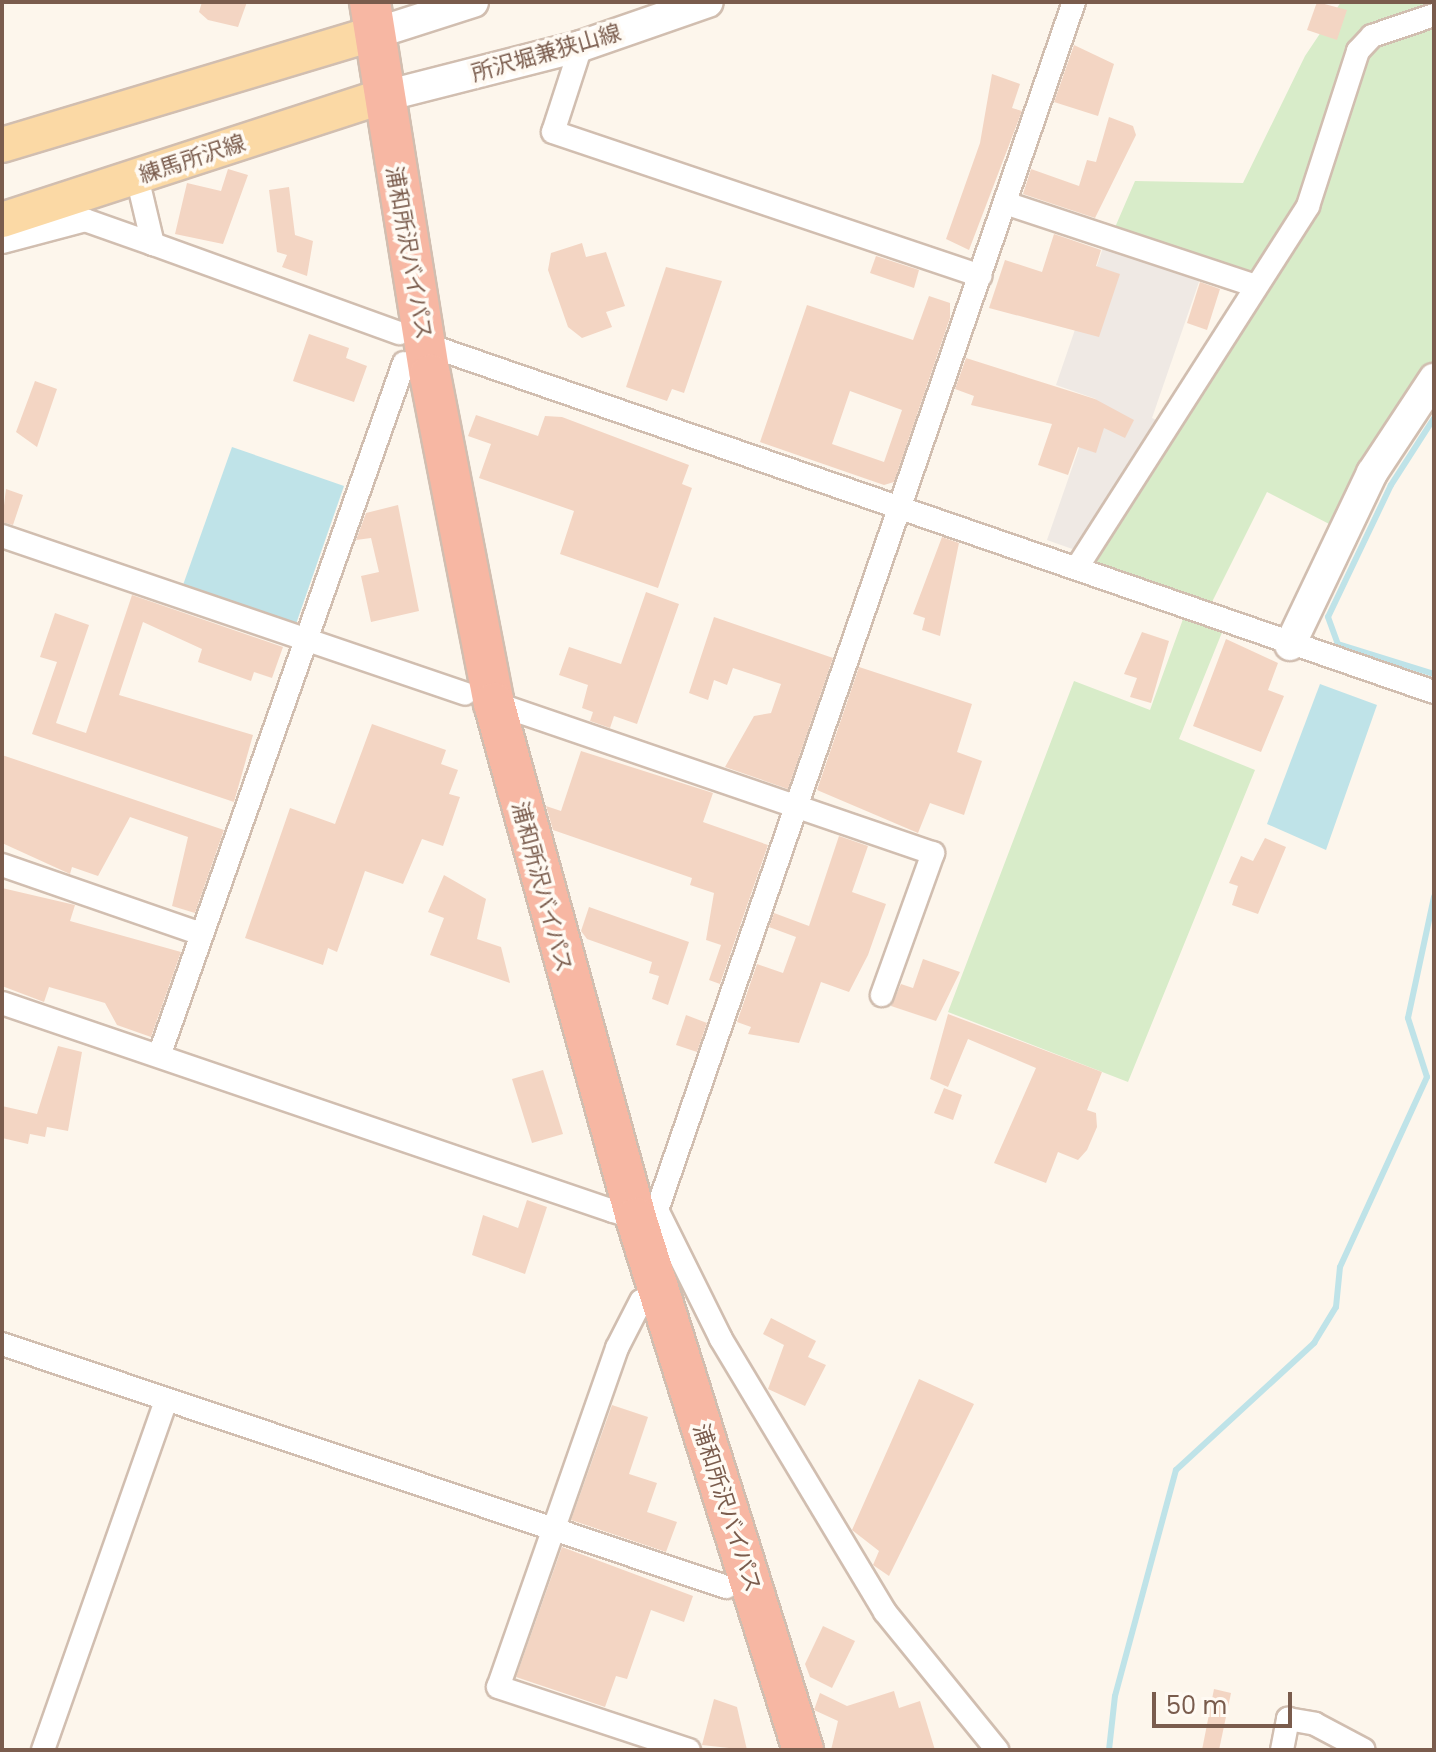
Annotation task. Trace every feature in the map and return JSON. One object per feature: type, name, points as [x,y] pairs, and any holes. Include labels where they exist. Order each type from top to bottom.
[{"type":"highway","name":"浦和所沢バイパス","points":[[342,2],[363,26],[369,101],[409,347],[479,699],[803,1750]]},
{"type":"highway","name":"浦和所沢バイパス","points":[[635,1213],[641,1301],[774,1750]]},
{"type":"main road","points":[[2,145],[363,26],[473,2]]},
{"type":"main road","name":"所沢堀兼狭山線","points":[[369,101],[581,46],[708,2]]},
{"type":"main road","name":"練馬所沢線","points":[[2,220],[369,101]]},
{"type":"main road","points":[[1290,645],[1372,473],[1434,379]]},
{"type":"street","points":[[635,1213],[798,806],[1074,2]]},
{"type":"street","points":[[1078,566],[1308,206],[1358,51],[1372,36],[1434,15]]},
{"type":"street","points":[[581,46],[553,132],[980,276]]},
{"type":"street","points":[[137,177],[153,244]]},
{"type":"street","points":[[1005,203],[1256,286]]},
{"type":"street","points":[[2,242],[85,220],[153,244],[409,347],[901,504],[1290,645],[1434,692]]},
{"type":"street","points":[[159,1056],[303,639],[409,347]]},
{"type":"street","points":[[2,536],[933,853],[882,995]]},
{"type":"street","points":[[2,865],[201,934]]},
{"type":"street","points":[[2,1003],[635,1213],[721,1339],[885,1612],[997,1750]]},
{"type":"street","points":[[641,1301],[552,1531],[498,1687],[689,1750]]},
{"type":"street","points":[[2,1344],[726,1587]]},
{"type":"street","points":[[43,1750],[166,1400]]},
{"type":"street","points":[[1282,1750],[1288,1719],[1315,1724],[1364,1750]]},
{"type":"shaded area","points":[[1105,242],[1201,276],[1152,418],[1161,422],[1078,551],[1047,540],[1096,399],[1056,385]]},
{"type":"green space","points":[[1341,2],[1434,2],[1434,360],[1364,470],[1337,528],[1267,492],[1210,606],[1223,630],[1179,739],[1255,770],[1128,1082],[948,1012],[1074,681],[1150,710],[1191,597],[1092,561],[1269,282],[1113,232],[1135,181],[1243,183],[1305,56]]},
{"type":"water","points":[[232,447],[344,486],[296,624],[183,585]]},
{"type":"water","points":[[1320,684],[1377,705],[1326,850],[1267,824]]},
{"type":"building","points":[[202,2],[247,2],[238,27],[208,20],[199,12]]},
{"type":"building","points":[[1317,2],[1347,10],[1337,40],[1307,30]]},
{"type":"building","points":[[1074,45],[1114,64],[1098,116],[1054,102]]},
{"type":"building","points":[[992,74],[1020,84],[1012,108],[1022,111],[969,250],[946,239],[980,143]]},
{"type":"building","points":[[1109,117],[1133,126],[1136,135],[1095,218],[1023,194],[1031,169],[1079,186],[1087,160],[1096,162]]},
{"type":"building","points":[[228,169],[248,175],[223,244],[175,234],[187,183],[221,191]]},
{"type":"building","points":[[289,187],[295,235],[313,241],[307,276],[282,267],[287,255],[277,252],[269,190]]},
{"type":"building","points":[[1054,234],[1101,250],[1096,266],[1120,274],[1099,337],[989,308],[1005,260],[1042,272]]},
{"type":"building","points":[[582,243],[586,257],[606,252],[625,306],[606,312],[612,327],[582,338],[568,327],[548,270],[551,253]]},
{"type":"building","points":[[876,256],[919,270],[914,288],[870,273]]},
{"type":"building","points":[[666,267],[722,281],[684,393],[672,389],[667,401],[626,387]]},
{"type":"building","points":[[1200,282],[1220,289],[1207,330],[1187,323]]},
{"type":"building","points":[[929,296],[950,303],[950,318],[894,482],[884,485],[760,442],[807,305],[913,340]],"holes":[[[850,391],[902,410],[884,462],[832,444]]]},
{"type":"building","points":[[309,334],[349,348],[346,358],[367,366],[354,402],[293,381]]},
{"type":"building","points":[[966,358],[1095,399],[1134,420],[1125,438],[1104,428],[1096,453],[1078,447],[1068,475],[1038,465],[1052,424],[971,405],[974,396],[955,389]]},
{"type":"building","points":[[35,381],[57,389],[37,447],[16,432]]},
{"type":"building","points":[[476,415],[538,436],[545,416],[562,417],[689,465],[682,484],[692,488],[658,588],[560,554],[574,511],[479,478],[491,444],[468,436]]},
{"type":"building","points":[[6,489],[23,495],[13,525],[2,522]]},
{"type":"building","points":[[398,505],[419,611],[371,622],[361,576],[379,572],[371,538],[356,540],[366,513]]},
{"type":"building","points":[[942,537],[959,543],[940,636],[922,630],[925,618],[913,614]]},
{"type":"building","points":[[646,592],[679,604],[637,724],[614,716],[610,728],[590,721],[593,712],[582,708],[588,685],[559,675],[569,647],[621,664]]},
{"type":"building","points":[[132,595],[283,647],[272,678],[254,672],[251,681],[198,662],[202,649],[143,622],[119,695],[253,735],[234,802],[32,734],[57,662],[40,657],[55,613],[89,625],[56,723],[86,733]]},
{"type":"building","points":[[714,617],[833,658],[788,789],[725,767],[754,716],[771,713],[781,684],[733,668],[727,685],[714,680],[708,700],[689,693]]},
{"type":"building","points":[[1142,632],[1169,641],[1151,703],[1130,697],[1137,678],[1124,674]]},
{"type":"building","points":[[1226,639],[1278,663],[1268,690],[1284,696],[1261,752],[1193,726]]},
{"type":"building","points":[[859,667],[972,704],[957,752],[982,761],[964,815],[930,803],[918,833],[817,790]]},
{"type":"building","points":[[372,724],[446,750],[441,764],[458,770],[449,794],[460,797],[443,846],[422,839],[403,884],[365,871],[337,952],[328,948],[323,965],[245,938],[290,808],[335,824]]},
{"type":"building","points":[[581,751],[713,793],[703,822],[768,845],[720,984],[709,980],[721,945],[706,940],[714,893],[690,885],[692,878],[553,830],[546,806],[561,811]]},
{"type":"building","points":[[2,755],[224,830],[195,913],[172,906],[188,837],[130,817],[98,876],[72,867],[70,874],[2,843]]},
{"type":"building","points":[[839,836],[868,846],[852,892],[886,904],[868,955],[849,992],[821,982],[799,1043],[748,1034],[751,1027],[737,1022],[757,964],[783,973],[796,937],[769,927],[774,913],[809,926]]},
{"type":"building","points":[[1265,838],[1286,847],[1258,914],[1232,905],[1238,886],[1229,883],[1241,856],[1253,861]]},
{"type":"building","points":[[444,875],[486,899],[477,939],[501,947],[510,983],[430,955],[444,918],[428,912]]},
{"type":"building","points":[[2,888],[75,905],[70,921],[181,952],[151,1037],[117,1025],[105,1003],[49,987],[44,1002],[2,986]]},
{"type":"building","points":[[589,907],[689,942],[668,1005],[652,999],[659,976],[649,973],[652,962],[587,939],[581,931]]},
{"type":"building","points":[[923,959],[960,972],[936,1021],[891,1006],[901,984],[913,988]]},
{"type":"building","points":[[948,1014],[1102,1072],[1087,1110],[1096,1113],[1097,1127],[1087,1150],[1078,1160],[1058,1152],[1046,1183],[994,1163],[1036,1068],[968,1039],[948,1087],[930,1079]]},
{"type":"building","points":[[686,1015],[707,1023],[697,1052],[676,1045]]},
{"type":"building","points":[[58,1046],[82,1052],[68,1131],[47,1127],[45,1137],[30,1134],[28,1144],[2,1138],[2,1106],[37,1114]]},
{"type":"building","points":[[543,1070],[563,1134],[532,1143],[512,1079]]},
{"type":"building","points":[[944,1088],[962,1095],[953,1120],[934,1113]]},
{"type":"building","points":[[527,1200],[547,1207],[525,1274],[472,1255],[483,1215],[518,1228]]},
{"type":"building","points":[[771,1318],[816,1341],[808,1357],[826,1365],[805,1406],[768,1389],[784,1345],[763,1334]]},
{"type":"building","points":[[919,1379],[974,1404],[889,1576],[873,1565],[879,1551],[852,1530]]},
{"type":"building","points":[[612,1405],[648,1417],[629,1474],[657,1483],[647,1512],[677,1522],[666,1552],[571,1520]]},
{"type":"building","points":[[562,1547],[693,1596],[684,1622],[651,1610],[627,1679],[616,1676],[605,1707],[516,1677]]},
{"type":"building","points":[[823,1626],[855,1641],[832,1688],[810,1677],[805,1664]]},
{"type":"building","points":[[1214,1689],[1231,1693],[1219,1750],[1202,1750]]},
{"type":"building","points":[[894,1691],[899,1708],[920,1701],[935,1750],[831,1750],[838,1721],[814,1710],[820,1693],[847,1706]]},
{"type":"building","points":[[714,1699],[737,1707],[747,1750],[702,1745]]},
{"type":"waterway","points":[[1434,418],[1391,485],[1328,617],[1338,644],[1434,674]]},
{"type":"waterway","points":[[1109,1750],[1115,1696],[1176,1470],[1314,1343],[1336,1307],[1340,1267],[1427,1077],[1408,1018],[1434,897]]}]
